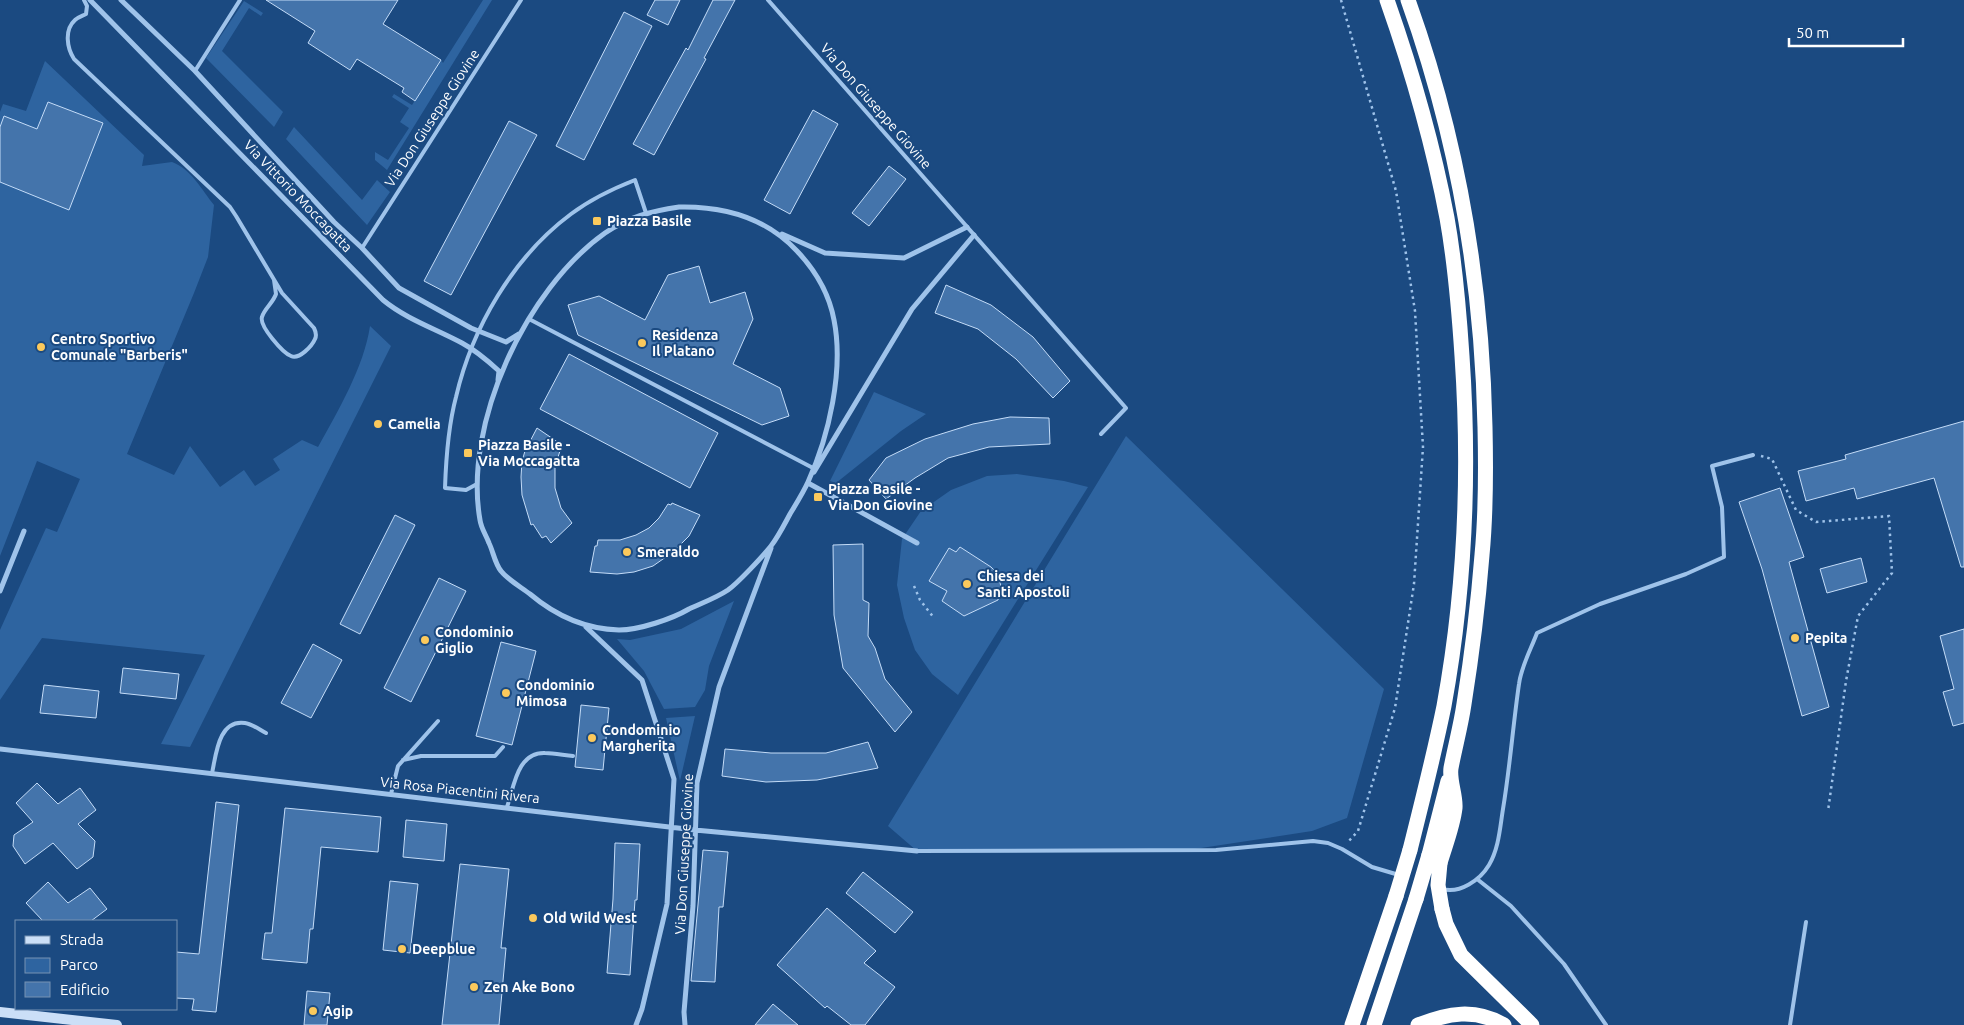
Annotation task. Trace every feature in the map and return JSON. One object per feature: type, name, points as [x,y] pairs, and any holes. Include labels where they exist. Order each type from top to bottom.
[{"type":"highway","points":[[1352,1025],[1410,850],[1444,705],[1456,625],[1463,553],[1466,480],[1465,393],[1459,308],[1447,219],[1428,132],[1387,0]]},
{"type":"highway","points":[[1374,1025],[1416,899],[1435,859],[1464,706],[1475,625],[1482,553],[1486,479],[1484,392],[1479,306],[1466,215],[1447,127],[1422,38],[1408,0]]},
{"type":"highway","points":[[1435,859],[1446,924],[1462,955],[1532,1025]]},
{"type":"highway","points":[[1418,1025],[1451,1014],[1468,1014],[1496,1020],[1504,1025]]},
{"type":"main road","points":[[0,1012],[117,1025]]},
{"type":"street","name":"Via Vittorio Moccagatta","points":[[90,0],[383,300],[400,312],[471,349],[486,359],[498,371],[497,387]]},
{"type":"street","name":"Via Vittorio Moccagatta","points":[[121,0],[195,72],[334,222],[405,292],[479,332],[506,342],[522,332]]},
{"type":"street","points":[[967,227],[904,258],[825,253],[745,217],[713,208],[679,207],[646,212],[614,227],[588,246],[557,277],[528,319],[512,347],[488,408],[478,468],[480,522],[501,571],[546,608],[586,627],[622,630],[671,619],[728,589],[772,546],[870,377],[912,309],[974,235]]},
{"type":"street","points":[[776,232],[800,254],[817,276],[825,290],[834,320],[837,362],[833,397],[826,428],[808,483]]},
{"type":"street","points":[[808,483],[917,542]]},
{"type":"street","points":[[0,591],[24,531]]},
{"type":"street","name":"Via Don Giuseppe Giovine","points":[[685,1025],[684,1012],[693,906],[696,783],[719,687],[772,546]]},
{"type":"street","name":"Via Don Giuseppe Giovine","points":[[586,627],[642,680],[674,779],[666,904],[642,1009],[636,1025]]},
{"type":"street","name":"Via Rosa Piacentini Rivera","points":[[0,749],[696,830],[917,851]]},
{"type":"lane","points":[[84,0],[87,6],[86,14],[73,22],[68,34],[68,48],[72,56],[226,202],[285,297],[316,331],[314,342],[301,355],[296,357],[286,352],[264,329],[262,323],[263,314],[276,294],[274,280]]},
{"type":"lane","points":[[195,72],[240,0]]},
{"type":"lane","name":"Via Don Giuseppe Giovine","points":[[362,248],[521,0]]},
{"type":"lane","name":"Via Don Giuseppe Giovine","points":[[768,0],[1126,408],[1101,434]]},
{"type":"lane","points":[[478,484],[466,490],[445,488],[447,454],[456,397],[471,349],[495,301],[528,255],[572,214],[606,192],[635,180],[646,212]]},
{"type":"lane","points":[[528,319],[813,468]]},
{"type":"lane","points":[[1432,886],[1450,891],[1464,887],[1477,879],[1489,865],[1498,841],[1509,774],[1519,681],[1537,633],[1600,604],[1686,574],[1724,557],[1722,507],[1712,466],[1753,454]]},
{"type":"lane","points":[[391,794],[398,766],[438,721]]},
{"type":"lane","points":[[212,773],[221,734],[230,727],[238,723],[246,723],[266,733]]},
{"type":"lane","points":[[403,760],[421,756],[495,756],[503,747]]},
{"type":"lane","points":[[507,807],[521,764],[531,756],[543,752],[573,756]]},
{"type":"lane","points":[[917,851],[1216,850],[1313,841],[1328,843],[1342,848],[1372,867],[1407,878]]},
{"type":"lane","points":[[1477,879],[1510,906],[1564,964],[1606,1025]]},
{"type":"lane","points":[[1415,880],[1424,883]]},
{"type":"lane","points":[[1790,1025],[1806,922]]},
{"type":"path","points":[[1341,0],[1396,191],[1415,311],[1423,447],[1414,584],[1395,708],[1358,831],[1342,848]]},
{"type":"path","points":[[1753,454],[1772,459],[1796,510],[1816,522],[1889,516],[1892,573],[1858,616],[1846,681],[1828,811]]},
{"type":"path","points":[[914,586],[920,600],[934,618]]},
{"type":"green space","points":[[483,0],[492,0],[387,170],[375,160],[375,152],[388,160],[409,128],[400,122],[409,108],[392,97],[394,94],[412,105],[441,60],[443,63]]},
{"type":"green space","points":[[244,1],[263,13],[261,16],[249,8],[222,51],[283,112],[274,127],[206,58]]},
{"type":"green space","points":[[45,61],[144,155],[142,166],[172,162],[179,165],[196,180],[214,205],[208,257],[127,454],[174,475],[190,446],[220,487],[244,470],[255,486],[280,470],[273,459],[302,440],[318,447],[342,404],[356,373],[370,326],[391,346],[190,747],[161,744],[205,655],[42,638],[0,700],[0,630],[46,528],[57,532],[80,479],[37,461],[0,556],[0,112],[3,104],[26,111]]},
{"type":"green space","points":[[294,127],[362,200],[377,180],[390,192],[367,225],[286,139]]},
{"type":"green space","points":[[874,392],[926,414],[901,431],[836,483],[830,481]]},
{"type":"green space","points":[[1126,436],[1384,689],[1347,818],[1312,831],[1188,850],[917,851],[888,826]]},
{"type":"green space","points":[[1017,474],[1064,481],[1088,487],[958,695],[932,674],[915,650],[904,618],[897,585],[902,539],[921,511],[951,490],[987,476]]},
{"type":"green space","points":[[734,601],[709,666],[705,690],[695,707],[664,709],[644,671],[617,639],[630,640],[681,629]]},
{"type":"green space","points":[[695,716],[680,781],[666,718]]},
{"type":"building","points":[[266,0],[398,0],[383,24],[441,60],[415,101],[402,92],[404,88],[357,59],[350,70],[308,43],[315,31]]},
{"type":"building","points":[[655,0],[680,0],[668,25],[647,15]]},
{"type":"building","points":[[713,0],[735,0],[704,58],[706,59],[654,155],[633,144],[686,48],[688,50]]},
{"type":"building","points":[[624,12],[652,26],[584,160],[556,146]]},
{"type":"building","points":[[48,102],[103,123],[69,210],[0,182],[0,127],[4,116],[37,129]]},
{"type":"building","points":[[813,110],[838,124],[790,214],[764,200]]},
{"type":"building","points":[[509,121],[537,135],[451,295],[424,281]]},
{"type":"building","points":[[889,166],[906,179],[869,226],[852,213]]},
{"type":"building","name":"Residenza Il Platano","points":[[699,266],[710,303],[745,292],[753,319],[733,364],[780,388],[789,416],[762,425],[578,335],[568,305],[599,296],[645,320],[668,275]]},
{"type":"building","points":[[946,285],[991,305],[1033,337],[1070,381],[1053,398],[1016,359],[978,329],[935,313]]},
{"type":"building","points":[[569,354],[718,433],[690,488],[540,409]]},
{"type":"building","points":[[1010,417],[1049,418],[1050,444],[989,447],[948,458],[915,478],[886,499],[869,480],[886,458],[925,439],[973,424]]},
{"type":"building","points":[[1964,421],[1964,567],[1961,567],[1934,478],[1857,499],[1854,488],[1806,501],[1798,471],[1846,459],[1845,455]]},
{"type":"building","points":[[537,428],[562,445],[555,466],[555,488],[561,508],[572,523],[551,543],[546,536],[542,538],[533,524],[531,525],[522,495],[522,461]]},
{"type":"building","name":"Pepita","points":[[1780,488],[1804,557],[1789,562],[1829,707],[1802,716],[1762,569],[1739,502]]},
{"type":"building","points":[[672,503],[700,515],[689,536],[673,552],[653,566],[634,572],[617,574],[590,572],[598,540],[620,540],[636,535],[649,528],[659,518],[668,504],[671,505]]},
{"type":"building","points":[[395,515],[415,525],[360,634],[340,624]]},
{"type":"building","points":[[863,544],[863,600],[869,603],[868,636],[875,648],[885,679],[912,712],[895,732],[843,668],[834,615],[833,545]]},
{"type":"building","name":"Chiesa dei Santi Apostoli","points":[[960,547],[991,567],[998,574],[1001,587],[998,600],[964,616],[942,601],[947,591],[929,581],[949,548],[956,552]]},
{"type":"building","points":[[1861,558],[1867,582],[1827,593],[1820,569]]},
{"type":"building","name":"Condominio Giglio","points":[[439,578],[466,591],[411,702],[384,688]]},
{"type":"building","points":[[1964,629],[1964,723],[1953,726],[1943,692],[1954,689],[1940,636]]},
{"type":"building","name":"Condominio Mimosa","points":[[501,642],[536,651],[512,745],[476,736]]},
{"type":"building","points":[[313,644],[342,660],[311,718],[281,703]]},
{"type":"building","points":[[123,668],[179,674],[176,699],[120,693]]},
{"type":"building","points":[[44,685],[99,691],[96,718],[40,713]]},
{"type":"building","name":"Condominio Margherita","points":[[581,705],[609,708],[603,770],[575,767]]},
{"type":"building","points":[[868,742],[878,768],[817,780],[766,782],[722,776],[725,749],[771,753],[826,753]]},
{"type":"building","points":[[37,783],[58,804],[80,788],[96,810],[78,824],[95,841],[93,857],[77,869],[53,843],[25,864],[13,846],[14,835],[33,822],[16,803]]},
{"type":"building","points":[[216,802],[239,805],[216,1012],[192,1010],[194,999],[178,998],[178,952],[199,954]]},
{"type":"building","points":[[285,808],[381,817],[378,852],[321,847],[313,929],[310,929],[307,963],[262,959],[265,933],[272,933]]},
{"type":"building","points":[[406,820],[447,824],[444,861],[403,857]]},
{"type":"building","points":[[615,843],[640,844],[630,975],[607,973]]},
{"type":"building","points":[[703,850],[728,852],[723,907],[719,907],[715,982],[691,981]]},
{"type":"building","points":[[460,864],[509,869],[501,948],[506,948],[499,1025],[442,1025]]},
{"type":"building","points":[[863,872],[913,912],[895,933],[846,893]]},
{"type":"building","points":[[390,881],[418,884],[410,953],[383,950]]},
{"type":"building","points":[[48,882],[68,903],[90,888],[107,909],[92,920],[42,920],[26,903]]},
{"type":"building","points":[[827,908],[876,951],[864,963],[895,987],[865,1025],[851,1025],[827,1006],[825,1008],[777,965]]},
{"type":"building","points":[[307,991],[330,993],[327,1025],[304,1025]]},
{"type":"building","points":[[773,1004],[798,1025],[755,1025]]},
{"type":"place","name":"Piazza Basile","points":[[597,221]]},
{"type":"place","name":"Residenza Il Platano","points":[[642,343]]},
{"type":"place","name":"Centro Sportivo Comunale \"Barberis\"","points":[[41,347]]},
{"type":"place","name":"Camelia","points":[[378,424]]},
{"type":"place","name":"Piazza Basile - Via Moccagatta","points":[[468,453]]},
{"type":"place","name":"Piazza Basile - Via Don Giovine","points":[[818,497]]},
{"type":"place","name":"Smeraldo","points":[[627,552]]},
{"type":"place","name":"Chiesa dei Santi Apostoli","points":[[967,584]]},
{"type":"place","name":"Pepita","points":[[1795,638]]},
{"type":"place","name":"Condominio Giglio","points":[[425,640]]},
{"type":"place","name":"Condominio Mimosa","points":[[506,693]]},
{"type":"place","name":"Condominio Margherita","points":[[592,738]]},
{"type":"place","name":"Old Wild West","points":[[533,918]]},
{"type":"place","name":"Deepblue","points":[[402,949]]},
{"type":"place","name":"Zen Ake Bono","points":[[474,987]]},
{"type":"place","name":"Agip","points":[[313,1011]]}]
